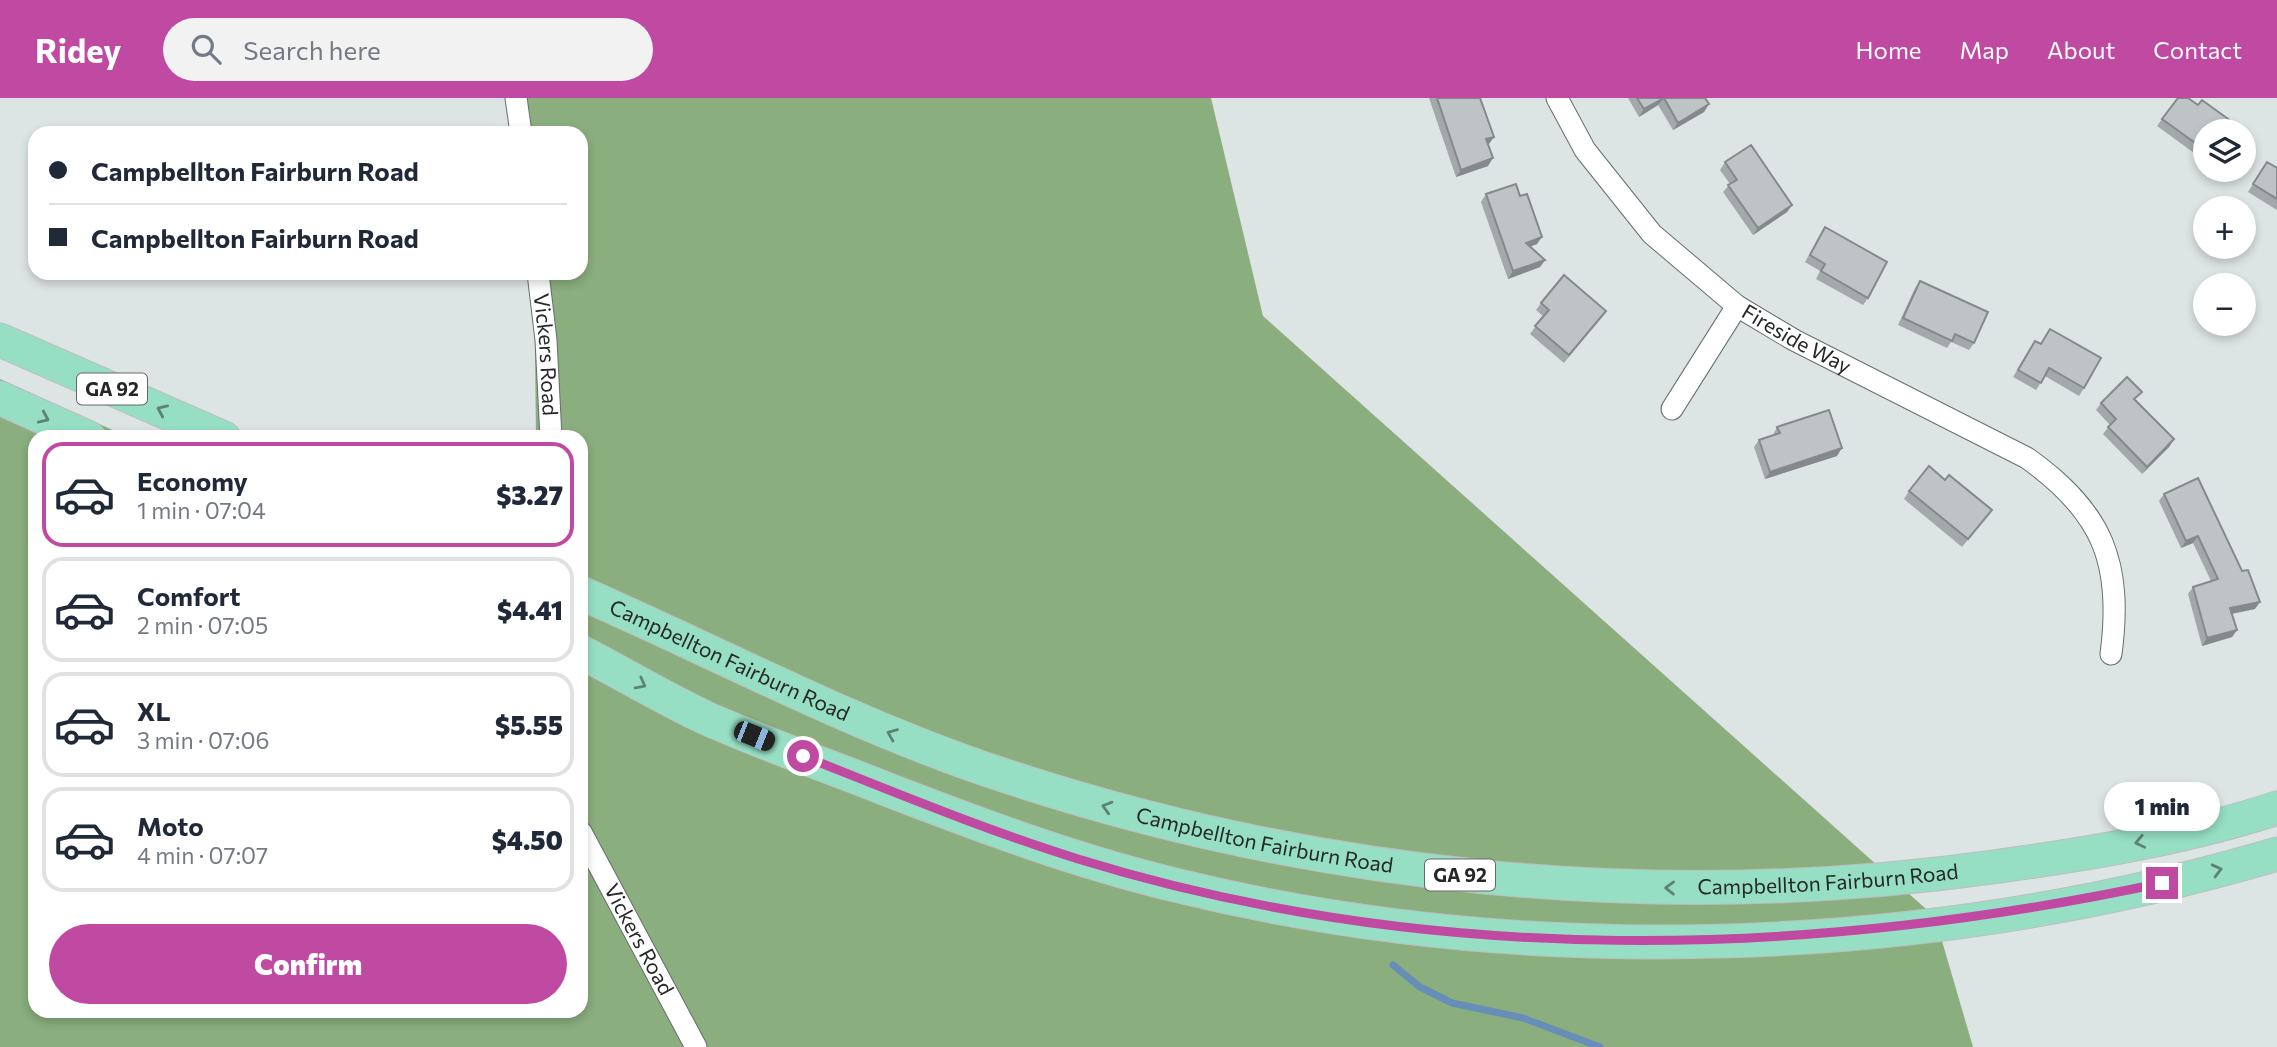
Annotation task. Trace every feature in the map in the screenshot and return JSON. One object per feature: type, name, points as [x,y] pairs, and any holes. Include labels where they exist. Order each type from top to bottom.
[{"type":"main road","name":"GA 92","points":[[0,340],[206,430]]},
{"type":"main road","name":"GA 92","points":[[0,398],[71,430]]},
{"type":"main road","name":"Campbellton Fairburn Road","points":[[588,596],[827,707],[982,768],[1141,817],[1260,844],[1373,865],[1535,883],[1621,887],[1806,886],[1879,881],[2031,862],[2182,833],[2277,808]]},
{"type":"main road","points":[[588,656],[705,717],[1001,834],[1179,886],[1278,908],[1413,929],[1515,939],[1617,943],[1836,933],[1923,925],[2085,899],[2277,854]]},
{"type":"street","points":[[516,98],[520,126]]},
{"type":"street","name":"Fireside Way","points":[[1557,98],[1585,150],[1652,234],[1737,306],[1794,340],[2027,458],[2059,481],[2091,519],[2110,563],[2116,610],[2110,654]]},
{"type":"street","name":"Vickers Road","points":[[539,280],[546,340],[551,430]]},
{"type":"street","points":[[1672,409],[1737,306]]},
{"type":"street","name":"Vickers Road","points":[[588,845],[696,1047]]},
{"type":"green space","points":[[509,98],[1211,98],[1263,316],[1935,917],[1973,1047],[0,1047],[0,379],[113,430],[28,430],[28,1018],[588,1018],[588,430],[536,430],[534,280],[588,280],[588,126],[513,126]]},
{"type":"building","points":[[1437,98],[1480,98],[1494,137],[1486,139],[1493,158],[1461,170]]},
{"type":"building","points":[[1637,98],[1664,98],[1644,109]]},
{"type":"building","points":[[1664,98],[1705,98],[1709,104],[1678,123]]},
{"type":"building","points":[[2178,98],[2188,98],[2198,105],[2202,100],[2228,119],[2193,119],[2193,141],[2162,119]]},
{"type":"building","points":[[1751,145],[1792,205],[1758,228],[1728,185],[1737,180],[1725,162]]},
{"type":"building","points":[[2267,162],[2277,168],[2277,199],[2253,184]]},
{"type":"building","points":[[1516,184],[1520,196],[1527,194],[1542,237],[1526,243],[1545,260],[1513,271],[1486,194]]},
{"type":"building","points":[[1825,227],[1887,262],[1868,298],[1821,271],[1825,264],[1810,255]]},
{"type":"building","points":[[1564,275],[1606,311],[1569,355],[1535,326],[1549,310],[1541,303]]},
{"type":"building","points":[[1920,281],[1988,312],[1974,343],[1955,334],[1952,341],[1903,318]]},
{"type":"building","points":[[2050,329],[2101,358],[2084,388],[2049,368],[2041,383],[2018,370],[2035,341],[2041,344]]},
{"type":"building","points":[[2127,377],[2142,392],[2134,399],[2174,439],[2147,467],[2108,427],[2116,419],[2101,403]]},
{"type":"building","points":[[1829,410],[1842,448],[1770,472],[1759,440],[1780,433],[1777,427]]},
{"type":"building","points":[[1929,466],[1945,480],[1949,475],[1992,510],[1968,539],[1909,491]]},
{"type":"building","points":[[2198,478],[2242,571],[2248,570],[2260,602],[2230,608],[2237,630],[2207,638],[2193,587],[2218,579],[2198,536],[2186,541],[2164,494]]},
{"type":"waterway","points":[[1393,965],[1420,987],[1452,1003],[1523,1018],[1600,1047]]},
{"type":"route","points":[[803,756],[1001,834],[1080,860],[1179,886],[1278,908],[1413,929],[1515,939],[1617,943],[1774,938],[1836,933],[1923,925],[2098,897],[2162,883]]}]
